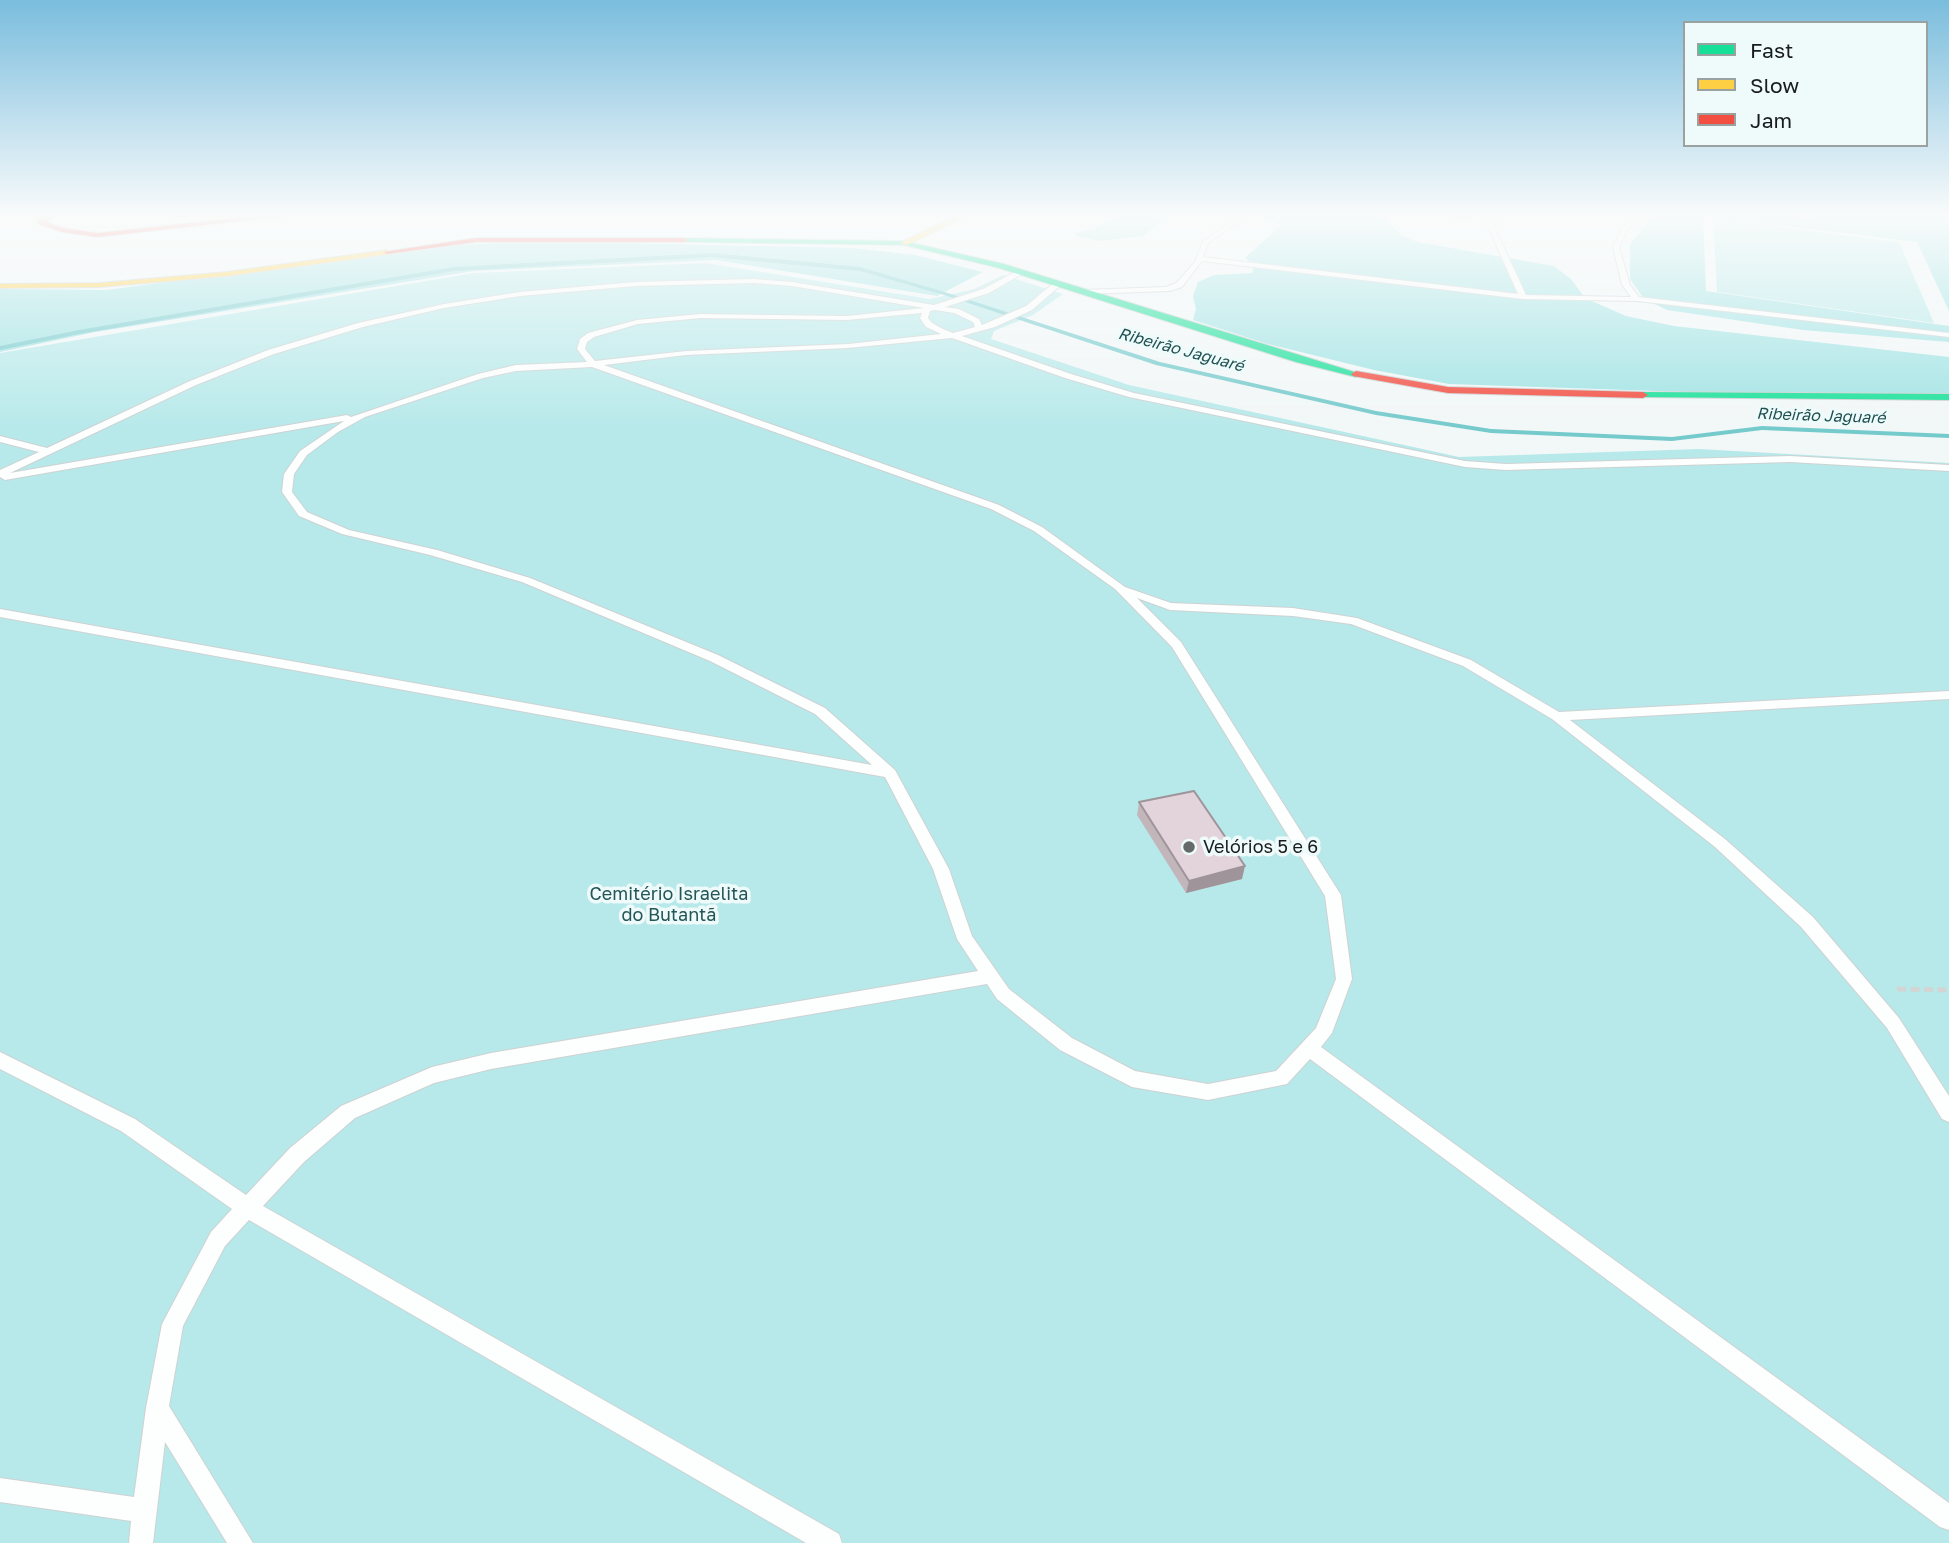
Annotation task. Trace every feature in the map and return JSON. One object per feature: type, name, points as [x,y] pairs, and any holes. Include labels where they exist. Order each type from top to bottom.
[{"type":"main road","points":[[0,286],[99,285]]},
{"type":"main road","points":[[1061,285],[1299,360],[1358,375],[1448,390],[1663,396],[1949,397]]},
{"type":"lane","points":[[0,476],[193,383],[271,352],[361,325],[457,304],[520,294],[624,285]]},
{"type":"lane","points":[[798,285],[941,307],[968,315],[976,321],[979,328]]},
{"type":"lane","points":[[362,415],[303,453],[289,474],[287,492],[303,513],[346,533],[433,552],[526,580],[714,658],[820,711],[890,773],[941,869],[965,939],[1003,994],[1066,1044],[1132,1079],[1208,1092],[1281,1078],[1323,1033],[1344,979],[1332,895],[1177,645],[1119,587],[1038,529],[995,507],[593,364],[581,349],[583,341],[602,330],[638,322],[699,316],[847,318],[927,310],[956,303],[996,285]]},
{"type":"lane","points":[[0,476],[362,415],[481,376],[516,368],[593,364],[686,353],[848,346],[956,335],[992,325],[1029,308],[1057,285]]},
{"type":"lane","points":[[1082,292],[1172,288],[1179,285]]},
{"type":"lane","points":[[1420,285],[1522,297],[1637,299],[1949,334]]},
{"type":"lane","points":[[1517,285],[1522,297]]},
{"type":"lane","points":[[1626,285],[1637,299]]},
{"type":"lane","points":[[927,310],[924,318],[929,325],[1068,376],[1132,395],[1465,464],[1506,467],[1790,459],[1949,468]]},
{"type":"lane","points":[[0,439],[48,452]]},
{"type":"lane","points":[[1119,587],[1170,606],[1293,612],[1353,621],[1467,663],[1557,716],[1720,844],[1807,922],[1893,1023],[1949,1113]]},
{"type":"lane","points":[[0,613],[890,773]]},
{"type":"lane","points":[[1557,716],[1949,695]]},
{"type":"lane","points":[[141,1543],[157,1408],[173,1324],[218,1239],[297,1155],[348,1112],[432,1075],[491,1061],[991,976]]},
{"type":"lane","points":[[1309,1048],[1949,1518]]},
{"type":"lane","points":[[0,1060],[128,1125],[247,1208],[830,1543]]},
{"type":"lane","points":[[157,1408],[241,1543]]},
{"type":"lane","points":[[0,1490],[146,1511]]},
{"type":"path","points":[[1863,988],[1949,990]]},
{"type":"green space","name":"Cemitério Israelita do Butantã","points":[[402,285],[843,285],[930,299],[982,285],[1035,285],[1063,294],[1033,315],[994,331],[991,339],[1129,385],[1459,457],[1699,449],[1949,463],[1949,1543],[0,1543],[0,353]]},
{"type":"green space","points":[[1717,285],[1918,285],[1934,323],[1717,292]]},
{"type":"shaded area","points":[[144,285],[387,285],[95,332],[0,352],[0,289],[106,290]]},
{"type":"shaded area","points":[[870,285],[958,285],[937,296]]},
{"type":"shaded area","points":[[1197,285],[1575,285],[1585,298],[1626,316],[1674,326],[1949,357],[1949,394],[1747,394],[1449,384],[1374,370],[1268,344],[1193,320],[1196,309],[1193,296]]},
{"type":"shaded area","points":[[1634,285],[1706,285],[1706,291],[1949,326],[1949,342],[1803,330],[1667,310],[1644,299]]},
{"type":"shaded area","points":[[1937,285],[1949,285],[1949,311]]},
{"type":"building","name":"Velórios 5 e 6","points":[[1194,791],[1245,866],[1189,881],[1139,802]]},
{"type":"waterway","name":"Ribeirão Jaguaré","points":[[0,348],[359,285]]},
{"type":"waterway","name":"Ribeirão Jaguaré","points":[[915,285],[1158,364],[1376,413],[1491,431],[1672,439],[1762,428],[1949,436]]},
{"type":"traffic: fast","points":[[1061,285],[1299,360],[1356,374]]},
{"type":"traffic: fast","points":[[1643,395],[1949,397]]},
{"type":"traffic: slow","points":[[0,286],[99,285]]},
{"type":"traffic: jam","points":[[1356,374],[1448,390],[1643,395]]},
{"type":"place","name":"Velórios 5 e 6","points":[[1189,847]]}]
